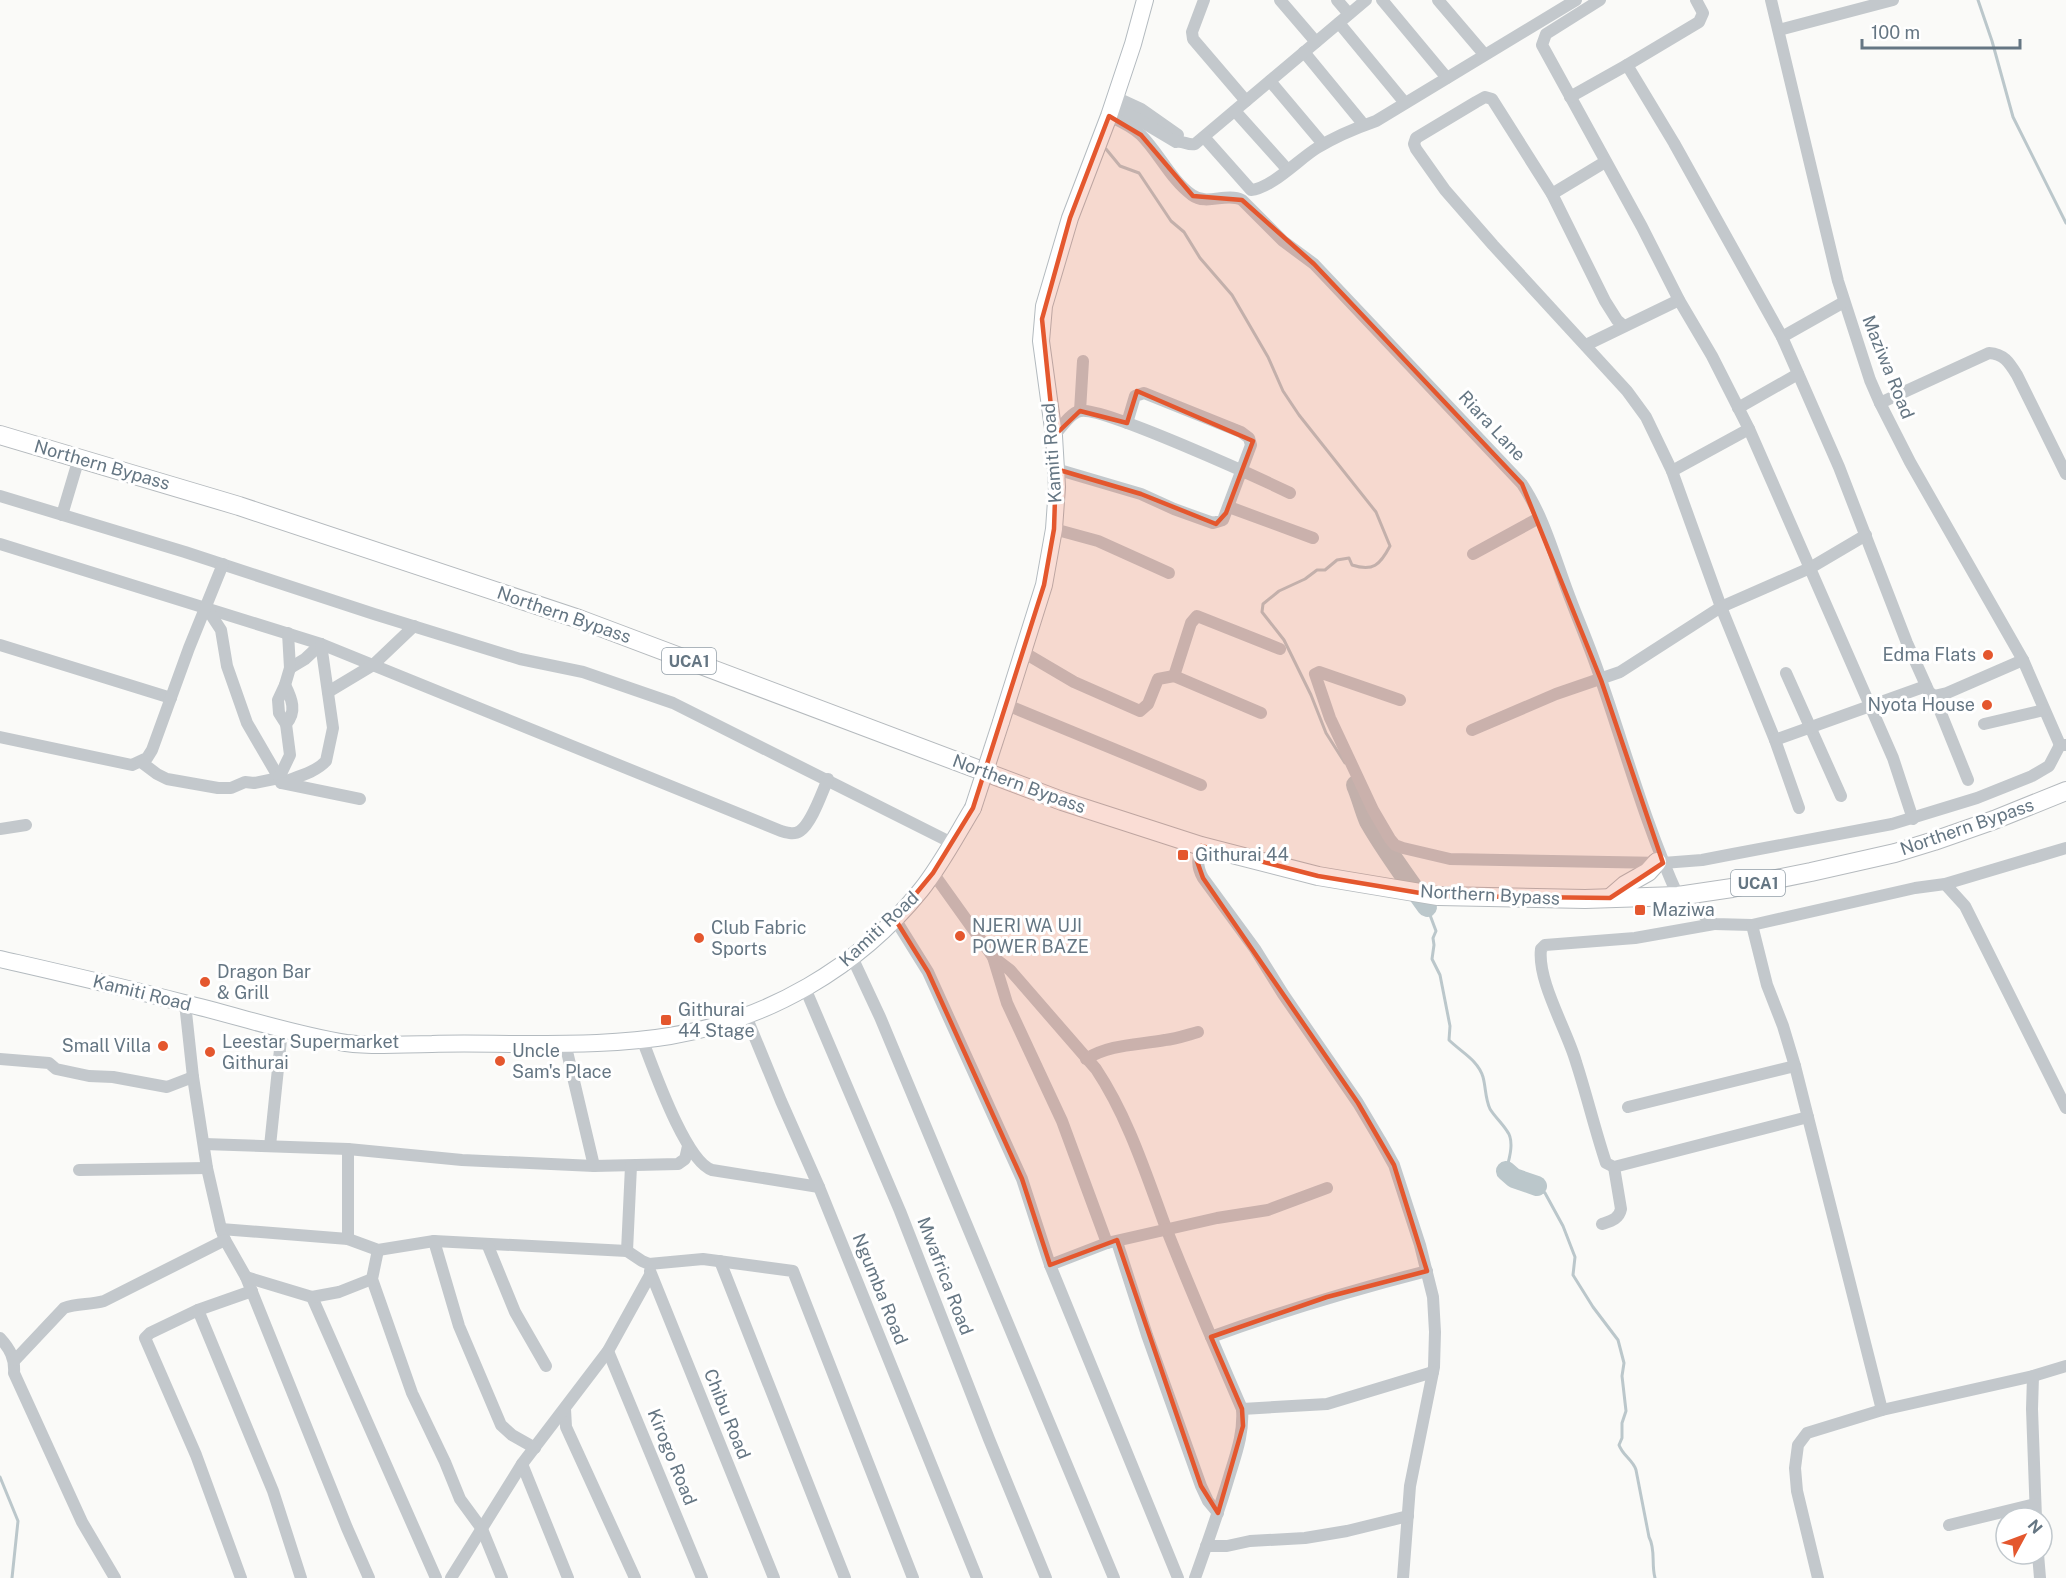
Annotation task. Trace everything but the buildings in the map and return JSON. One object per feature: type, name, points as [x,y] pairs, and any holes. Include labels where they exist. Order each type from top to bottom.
[{"type":"main road","name":"Kamiti Road","points":[[0,959],[185,1003],[282,1030],[373,1046],[565,1043],[642,1039],[694,1031],[746,1016],[805,988],[852,957],[895,919],[922,889],[973,808],[1044,585],[1054,529],[1056,469],[1054,436],[1041,341],[1042,319],[1047,291],[1070,218],[1112,107],[1145,0]]},
{"type":"main road","name":"Northern Bypass","points":[[1,441],[79,458],[239,506],[579,619],[1062,801],[1201,846],[1318,876],[1438,896],[1610,898],[1682,895],[1811,872],[1895,853],[1994,820],[2066,791]]},
{"type":"main road","points":[[1610,898],[1625,885],[1660,863]]},
{"type":"street","points":[[1204,0],[1192,32],[1193,39],[1246,101]]},
{"type":"street","points":[[1280,0],[1316,42]]},
{"type":"street","points":[[1337,0],[1349,14]]},
{"type":"street","points":[[1112,107],[1176,142],[1181,141],[1192,145],[1366,0]]},
{"type":"street","points":[[1382,0],[1448,78]]},
{"type":"street","points":[[1438,0],[1484,54]]},
{"type":"street","points":[[1204,137],[1251,190],[1265,186],[1323,144],[1347,131],[1376,121],[1576,0]]},
{"type":"street","points":[[1600,0],[1546,34],[1542,45],[1642,227],[1679,300],[1712,356],[1749,429],[1893,758],[1913,819]]},
{"type":"street","points":[[1570,97],[1699,21],[1703,13],[1696,0]]},
{"type":"street","name":"Maziwa Road","points":[[1770,0],[1844,302],[1880,403],[1910,462],[2023,660],[2044,710],[2063,745],[2066,757]]},
{"type":"street","points":[[1779,30],[1893,0]]},
{"type":"street","points":[[1339,23],[1405,103]]},
{"type":"street","points":[[1304,52],[1364,125]]},
{"type":"street","points":[[1627,65],[1674,143],[1782,337],[1839,466],[1907,643],[1968,780]]},
{"type":"street","points":[[1270,81],[1323,144]]},
{"type":"street","points":[[1624,326],[1617,320],[1605,301],[1552,194],[1490,97],[1485,97],[1416,138],[1414,141],[1416,149],[1445,190],[1627,391],[1658,439],[1672,471],[1721,607],[1776,740],[1799,808]]},
{"type":"street","name":"Riara Lane","points":[[1112,107],[1141,135],[1192,196],[1199,199],[1233,197],[1242,200],[1294,250],[1320,269],[1522,484],[1539,518],[1601,680],[1660,863],[1682,895],[1710,920]]},
{"type":"street","points":[[1235,111],[1287,169]]},
{"type":"street","points":[[1552,194],[1605,162]]},
{"type":"street","points":[[1586,345],[1679,300]]},
{"type":"street","points":[[1782,337],[1844,302]]},
{"type":"street","points":[[1880,403],[1989,353],[2002,356],[2017,375],[2066,474]]},
{"type":"street","points":[[1080,411],[1083,361]]},
{"type":"street","points":[[1738,408],[1798,374]]},
{"type":"street","points":[[1056,469],[1141,494],[1213,523],[1223,520],[1251,441],[1241,432],[1140,393],[1136,396],[1127,423]]},
{"type":"street","points":[[1054,436],[1072,416],[1080,411],[1091,412],[1127,423],[1290,493]]},
{"type":"street","points":[[1672,471],[1749,429]]},
{"type":"street","points":[[62,515],[79,458]]},
{"type":"street","points":[[0,496],[223,564],[414,626],[520,658],[583,672],[673,703],[952,843]]},
{"type":"street","points":[[1229,507],[1313,538]]},
{"type":"street","points":[[1473,554],[1539,518]]},
{"type":"street","points":[[1054,529],[1098,542],[1169,573]]},
{"type":"street","points":[[1472,730],[1549,697],[1620,672],[1721,607],[1809,567],[1866,535]]},
{"type":"street","points":[[0,544],[321,644],[781,831],[792,834],[800,831],[807,824],[828,779]]},
{"type":"street","points":[[0,737],[132,765],[141,762],[152,750],[189,648],[223,564]]},
{"type":"street","points":[[206,607],[221,630],[227,666],[247,723],[280,781],[360,799]]},
{"type":"street","points":[[1174,676],[1191,622],[1197,616],[1280,649]]},
{"type":"street","points":[[328,692],[373,665],[414,626]]},
{"type":"street","points":[[280,781],[290,755],[286,724],[279,713],[278,700],[290,668],[288,633]]},
{"type":"street","points":[[290,668],[305,659],[321,644]]},
{"type":"street","points":[[141,762],[167,779],[218,788],[231,788],[245,782],[280,781],[314,771],[326,761],[333,728],[321,644]]},
{"type":"street","points":[[0,645],[171,698]]},
{"type":"street","points":[[1023,652],[1074,682],[1140,711],[1148,704],[1158,679],[1174,676],[1261,712]]},
{"type":"street","points":[[1776,740],[1870,706],[1930,691],[1947,693],[2023,660]]},
{"type":"street","points":[[1400,700],[1332,675],[1319,672],[1315,674],[1330,718],[1355,772],[1373,810],[1395,845],[1450,859],[1660,863],[1702,860],[1913,819],[1977,798],[2032,776],[2049,766],[2063,745]]},
{"type":"street","points":[[1786,673],[1840,796]]},
{"type":"street","points":[[1007,705],[1201,785]]},
{"type":"street","points":[[1984,724],[2044,710]]},
{"type":"street","points":[[0,829],[26,825]]},
{"type":"street","points":[[1201,846],[1197,861],[1203,878],[1255,949],[1358,1103],[1394,1165],[1427,1271],[1433,1297],[1435,1332],[1433,1372],[1410,1486],[1403,1578]]},
{"type":"street","points":[[1808,1118],[1614,1167],[1606,1163],[1576,1061],[1544,975],[1541,949],[1545,945],[1635,938],[1710,920],[1752,925],[1916,888],[1945,884],[2066,848]]},
{"type":"street","points":[[933,873],[993,957],[1010,970],[1106,1084],[1133,1139],[1167,1230],[1242,1409],[1243,1426],[1240,1442],[1195,1578]]},
{"type":"street","points":[[1945,884],[1965,906],[2066,1108]]},
{"type":"street","points":[[1708,892],[1710,920]]},
{"type":"street","points":[[895,919],[928,972],[1022,1179],[1050,1264],[1178,1578]]},
{"type":"street","points":[[1752,925],[1767,985],[1783,1026],[1808,1118],[1882,1410]]},
{"type":"street","points":[[852,957],[880,1017],[1114,1578]]},
{"type":"street","points":[[993,957],[1006,1003],[1062,1120],[1112,1242],[1148,1335],[1201,1486],[1208,1501],[1218,1513]]},
{"type":"street","name":"Mwafrica Road","points":[[805,988],[900,1211],[1046,1578]]},
{"type":"street","points":[[185,1003],[193,1077],[207,1168],[223,1235],[252,1291],[369,1578]]},
{"type":"street","name":"Ngumba Road","points":[[746,1016],[819,1187],[977,1578]]},
{"type":"street","points":[[270,1146],[282,1030]]},
{"type":"street","points":[[1086,1059],[1098,1052],[1114,1048],[1167,1040],[1198,1032]]},
{"type":"street","points":[[642,1039],[688,1146],[709,1169],[819,1187]]},
{"type":"street","points":[[565,1043],[594,1166]]},
{"type":"street","points":[[0,1059],[49,1064],[57,1069],[89,1076],[113,1077],[167,1087],[193,1077]]},
{"type":"street","points":[[1628,1107],[1794,1066]]},
{"type":"street","points":[[204,1143],[348,1149],[462,1160],[594,1166],[678,1164],[685,1159],[688,1146]]},
{"type":"street","points":[[348,1149],[348,1239]]},
{"type":"street","points":[[627,1251],[631,1166]]},
{"type":"street","points":[[1602,1224],[1615,1220],[1620,1214],[1614,1167]]},
{"type":"street","points":[[79,1170],[207,1168]]},
{"type":"street","points":[[1050,1264],[1112,1242],[1217,1218],[1268,1210],[1326,1188]]},
{"type":"street","points":[[15,1360],[64,1308],[75,1304],[95,1304],[104,1301],[223,1235],[348,1239],[378,1250],[434,1241],[488,1246],[627,1251],[650,1269]]},
{"type":"street","points":[[434,1241],[459,1326],[501,1425],[512,1435],[535,1448]]},
{"type":"street","points":[[488,1246],[515,1312],[546,1366]]},
{"type":"street","points":[[378,1250],[372,1279],[412,1393],[460,1499],[482,1529],[502,1578]]},
{"type":"street","points":[[650,1269],[692,1260],[720,1261],[793,1271],[913,1578]]},
{"type":"street","points":[[720,1261],[845,1578]]},
{"type":"street","points":[[452,1578],[522,1464],[608,1351],[626,1322],[650,1269]]},
{"type":"street","name":"Chibu Road","points":[[650,1269],[774,1578]]},
{"type":"street","points":[[1211,1337],[1327,1297],[1427,1271]]},
{"type":"street","points":[[246,1277],[312,1297],[339,1292],[372,1279]]},
{"type":"street","points":[[241,1578],[195,1455],[145,1338],[146,1335],[198,1310],[252,1291]]},
{"type":"street","points":[[312,1297],[435,1578]]},
{"type":"street","points":[[198,1310],[273,1491],[301,1578]]},
{"type":"street","points":[[0,1338],[15,1360],[14,1373],[82,1522],[115,1578]]},
{"type":"street","name":"Kirogo Road","points":[[608,1351],[702,1578]]},
{"type":"street","points":[[1818,1578],[1797,1491],[1795,1468],[1798,1445],[1807,1433],[1882,1410],[2033,1376],[2066,1366]]},
{"type":"street","points":[[1242,1409],[1327,1404],[1433,1372]]},
{"type":"street","points":[[1949,1525],[2035,1504],[2033,1376]]},
{"type":"street","points":[[565,1409],[566,1427],[635,1578]]},
{"type":"street","points":[[522,1464],[568,1578]]},
{"type":"street","points":[[1206,1546],[1305,1538],[1347,1531],[1407,1516]]},
{"type":"highlighted area","points":[[1109,116],[1141,135],[1193,196],[1242,200],[1314,264],[1522,484],[1601,680],[1663,863],[1610,898],[1438,896],[1318,876],[1201,846],[1197,861],[1203,878],[1358,1103],[1394,1165],[1427,1271],[1327,1297],[1211,1337],[1242,1409],[1243,1426],[1218,1513],[1201,1486],[1117,1240],[1050,1265],[1022,1179],[928,972],[895,919],[933,873],[973,808],[1044,585],[1054,529],[1056,469],[1141,494],[1216,524],[1226,513],[1253,441],[1137,391],[1127,423],[1080,411],[1054,436],[1042,319],[1070,218]]},
{"type":"waterway","points":[[1978,0],[2013,117],[2066,223]]},
{"type":"waterway","points":[[1106,149],[1120,166],[1139,173],[1171,221],[1184,232],[1200,258],[1232,295],[1268,357],[1283,391],[1299,415],[1376,512],[1390,546],[1383,558],[1371,567],[1352,565],[1349,558],[1337,560],[1325,570],[1317,570],[1305,579],[1279,591],[1263,604],[1262,612],[1284,640],[1311,695],[1326,733],[1345,763]]},
{"type":"waterway","points":[[1356,785],[1369,821],[1427,907]]},
{"type":"waterway","points":[[1427,907],[1436,931],[1433,938],[1432,959],[1440,975],[1450,1026],[1449,1040],[1481,1071],[1490,1109],[1509,1135],[1511,1151],[1506,1171]]},
{"type":"waterway","points":[[1506,1171],[1514,1178],[1537,1186]]},
{"type":"waterway","points":[[1537,1186],[1545,1193],[1563,1226],[1575,1257],[1573,1275],[1618,1340],[1624,1363],[1622,1376],[1626,1411],[1619,1445],[1636,1470],[1652,1547],[1655,1578]]},
{"type":"waterway","points":[[0,1477],[18,1521],[12,1578]]},
{"type":"place","name":"Edma Flats","points":[[1988,655]]},
{"type":"place","name":"Nyota House","points":[[1987,705]]},
{"type":"place","name":"Githurai 44","points":[[1183,855]]},
{"type":"place","name":"Maziwa","points":[[1640,910]]},
{"type":"place","name":"NJERI WA UJI POWER BAZE","points":[[960,936]]},
{"type":"place","name":"Club Fabric Sports","points":[[699,938]]},
{"type":"place","name":"Dragon Bar & Grill","points":[[205,982]]},
{"type":"place","name":"Githurai 44 Stage","points":[[666,1020]]},
{"type":"place","name":"Small Villa","points":[[163,1046]]},
{"type":"place","name":"Leestar Supermarket Githurai","points":[[210,1052]]},
{"type":"place","name":"Uncle Sam's Place","points":[[500,1061]]}]
